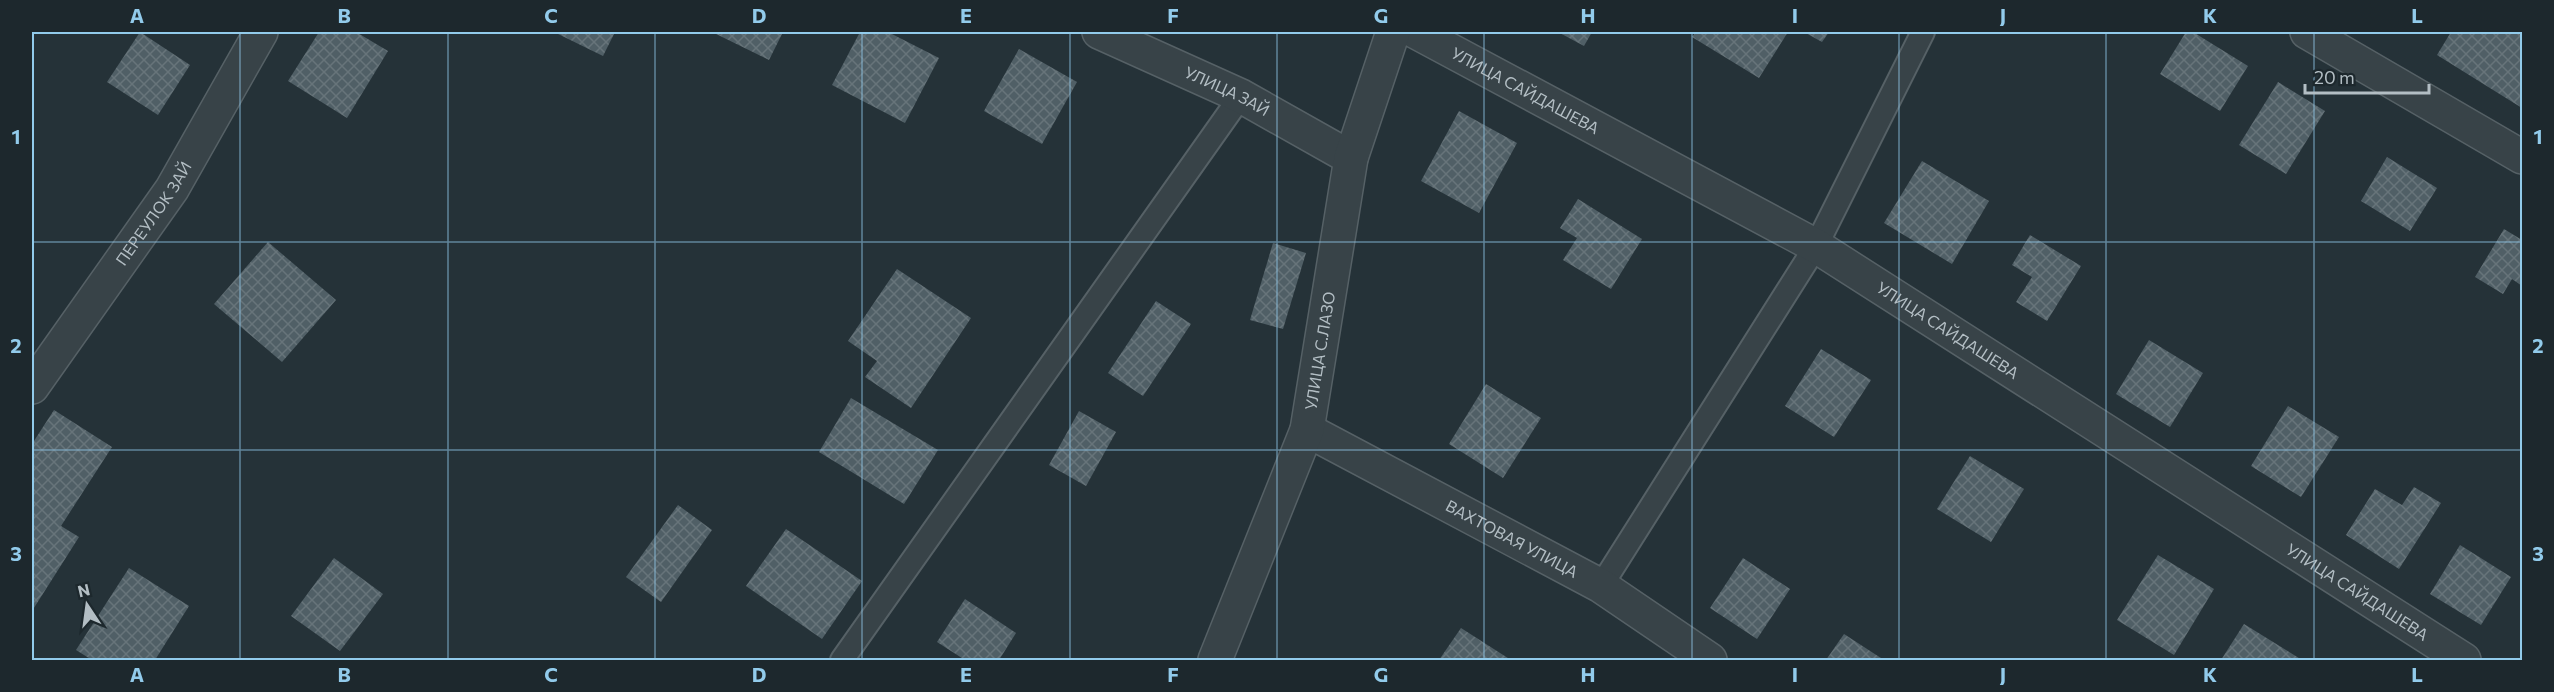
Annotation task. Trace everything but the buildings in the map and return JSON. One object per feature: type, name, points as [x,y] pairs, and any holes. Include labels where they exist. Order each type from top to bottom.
[{"type":"street","name":"ПЕРЕУЛОК ЗАЙ","points":[[32,387],[172,189],[261,32]]},
{"type":"street","name":"УЛИЦА ЗАЙ","points":[[1100,32],[1241,96],[1351,158]]},
{"type":"street","name":"УЛИЦА С.ЛАЗО","points":[[1215,660],[1307,430],[1351,158],[1393,32]]},
{"type":"street","name":"УЛИЦА САЙДАШЕВА","points":[[1416,32],[1816,246],[2464,660]]},
{"type":"street","points":[[2307,32],[2523,157]]},
{"type":"street","name":"ВАХТОВАЯ УЛИЦА","points":[[1307,430],[1601,586],[1710,660]]},
{"type":"lane","points":[[1601,586],[1816,246],[1923,32]]},
{"type":"lane","points":[[842,660],[1241,96]]}]
